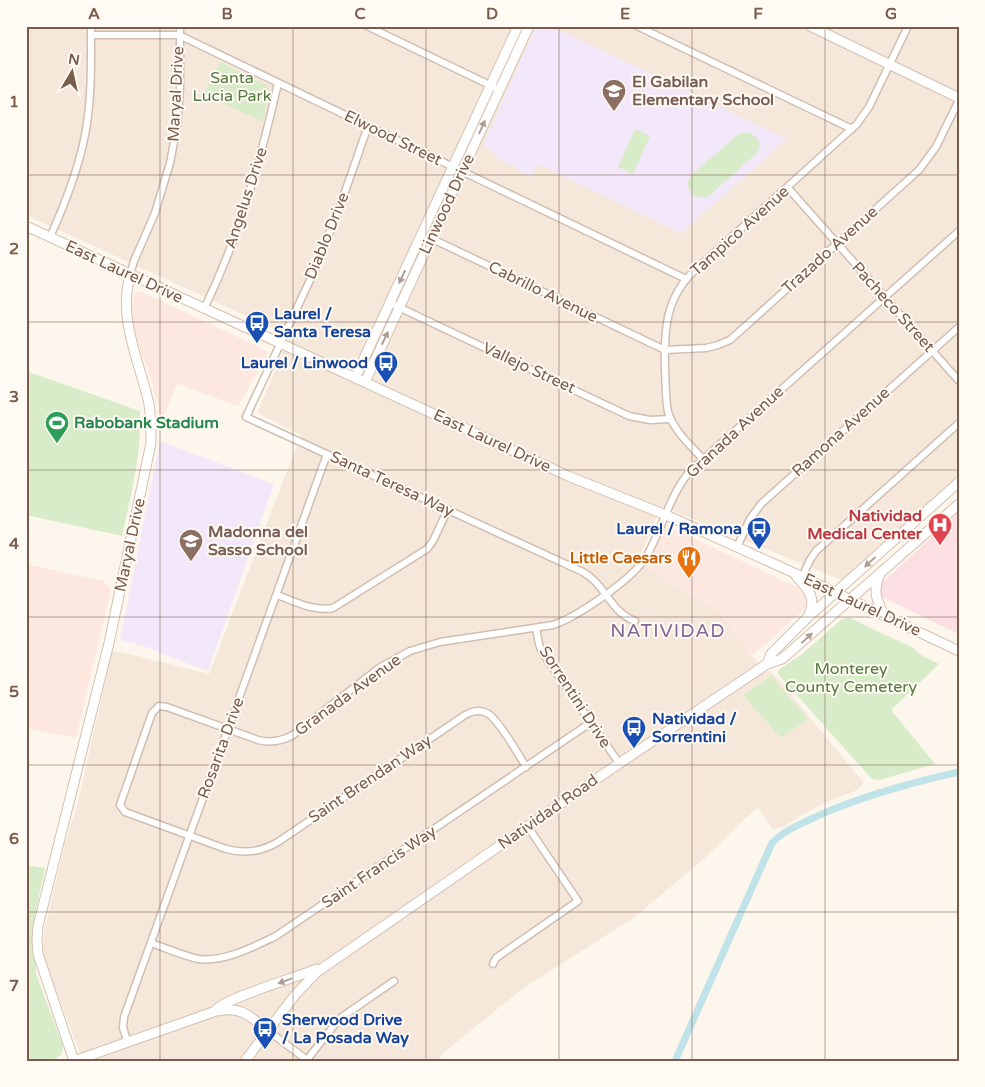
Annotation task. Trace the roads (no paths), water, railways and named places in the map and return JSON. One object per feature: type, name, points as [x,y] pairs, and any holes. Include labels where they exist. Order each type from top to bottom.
[{"type":"main road","name":"Linwood Drive","points":[[365,382],[399,307],[453,167],[518,26]]},
{"type":"main road","name":"Linwood Drive","points":[[355,378],[390,303],[462,171],[529,26]]},
{"type":"main road","points":[[810,26],[959,99]]},
{"type":"main road","name":"East Laurel Drive","points":[[26,226],[568,476],[666,516],[792,572],[959,652]]},
{"type":"main road","name":"Maryal Drive","points":[[74,1061],[40,959],[37,934],[109,643],[151,443],[149,404],[127,322],[126,296],[130,275]]},
{"type":"main road","name":"Natividad Road","points":[[767,664],[771,654],[807,618],[959,482]]},
{"type":"main road","name":"Natividad Road","points":[[330,962],[767,664],[782,659],[959,504]]},
{"type":"main road","points":[[792,572],[812,598],[813,605],[807,618]]},
{"type":"main road","points":[[880,573],[875,585],[875,592],[884,616]]},
{"type":"main road","points":[[216,1011],[218,1007],[229,1000],[291,980],[330,962]]},
{"type":"main road","points":[[245,1061],[267,1030],[305,984],[330,962]]},
{"type":"main road","points":[[74,1061],[216,1011],[234,1008],[242,1011],[267,1030]]},
{"type":"street","points":[[50,237],[69,192],[83,144],[89,102],[91,26]]},
{"type":"street","name":"Maryal Drive","points":[[130,275],[157,207],[170,163],[178,107],[180,26]]},
{"type":"street","points":[[367,26],[500,90]]},
{"type":"street","points":[[638,26],[852,129]]},
{"type":"street","name":"Tampico Avenue","points":[[703,459],[678,432],[670,419],[667,404],[665,326],[673,301],[686,279],[852,129],[869,107],[908,26]]},
{"type":"street","name":"Elwood Street","points":[[91,34],[180,35],[686,279]]},
{"type":"street","name":"Angelus Drive","points":[[204,309],[226,260],[248,202],[278,83]]},
{"type":"street","name":"Trazado Avenue","points":[[665,350],[706,348],[730,340],[925,163],[939,142],[959,99]]},
{"type":"street","name":"Diablo Drive","points":[[280,343],[311,278],[339,209],[368,126]]},
{"type":"street","name":"Pacheco Street","points":[[788,188],[959,381]]},
{"type":"street","name":"Granada Avenue","points":[[190,836],[124,812],[120,805],[152,713],[157,707],[167,707],[262,741],[282,740],[297,732],[379,668],[405,653],[440,642],[536,628],[568,619],[628,578],[642,564],[683,480],[703,459],[959,231]]},
{"type":"street","name":"Cabrillo Avenue","points":[[426,236],[665,350]]},
{"type":"street","name":"Vallejo Street","points":[[390,303],[629,416],[645,420],[670,419]]},
{"type":"street","name":"Ramona Avenue","points":[[737,548],[750,519],[761,504],[959,327]]},
{"type":"street","name":"Santa Teresa Way","points":[[280,343],[246,416],[583,572],[594,580],[604,595],[624,616],[635,621]]},
{"type":"street","points":[[802,577],[816,551],[959,423]]},
{"type":"street","name":"Rosarita Drive","points":[[128,1043],[123,1028],[123,1020],[327,454]]},
{"type":"street","points":[[277,595],[314,608],[333,608],[427,549],[434,541],[448,509]]},
{"type":"street","name":"Sorrentini Drive","points":[[536,628],[542,652],[619,764]]},
{"type":"street","name":"Saint Brendan Way","points":[[190,836],[237,852],[254,851],[271,846],[464,715],[474,711],[485,712],[493,718],[526,766]]},
{"type":"street","name":"Saint Francis Way","points":[[151,943],[190,957],[210,959],[224,957],[269,939],[292,926],[590,723]]},
{"type":"street","points":[[493,964],[496,958],[578,901],[528,826]]},
{"type":"street","points":[[267,1030],[307,1060],[339,1019],[394,981]]},
{"type":"waterway","points":[[675,1061],[772,843],[790,829],[865,797],[959,772]]},
{"type":"place","name":"El Gabilan Elementary School","points":[[614,112]]},
{"type":"place","name":"Laurel / Santa Teresa","points":[[257,344]]},
{"type":"place","name":"Laurel / Linwood","points":[[386,384]]},
{"type":"place","name":"Rabobank Stadium","points":[[57,444]]},
{"type":"place","name":"Natividad Medical Center","points":[[940,546]]},
{"type":"place","name":"Laurel / Ramona","points":[[759,550]]},
{"type":"place","name":"Madonna del Sasso School","points":[[191,562]]},
{"type":"place","name":"Little Caesars","points":[[689,579]]},
{"type":"place","name":"Natividad / Sorrentini","points":[[634,749]]},
{"type":"place","name":"Sherwood Drive / La Posada Way","points":[[265,1050]]},
{"type":"district","name":"NATIVIDAD","points":[[668,631]]},
{"type":"park label","name":"Santa Lucia Park","points":[[232,87]]},
{"type":"park label","name":"Monterey County Cemetery","points":[[851,678]]}]
